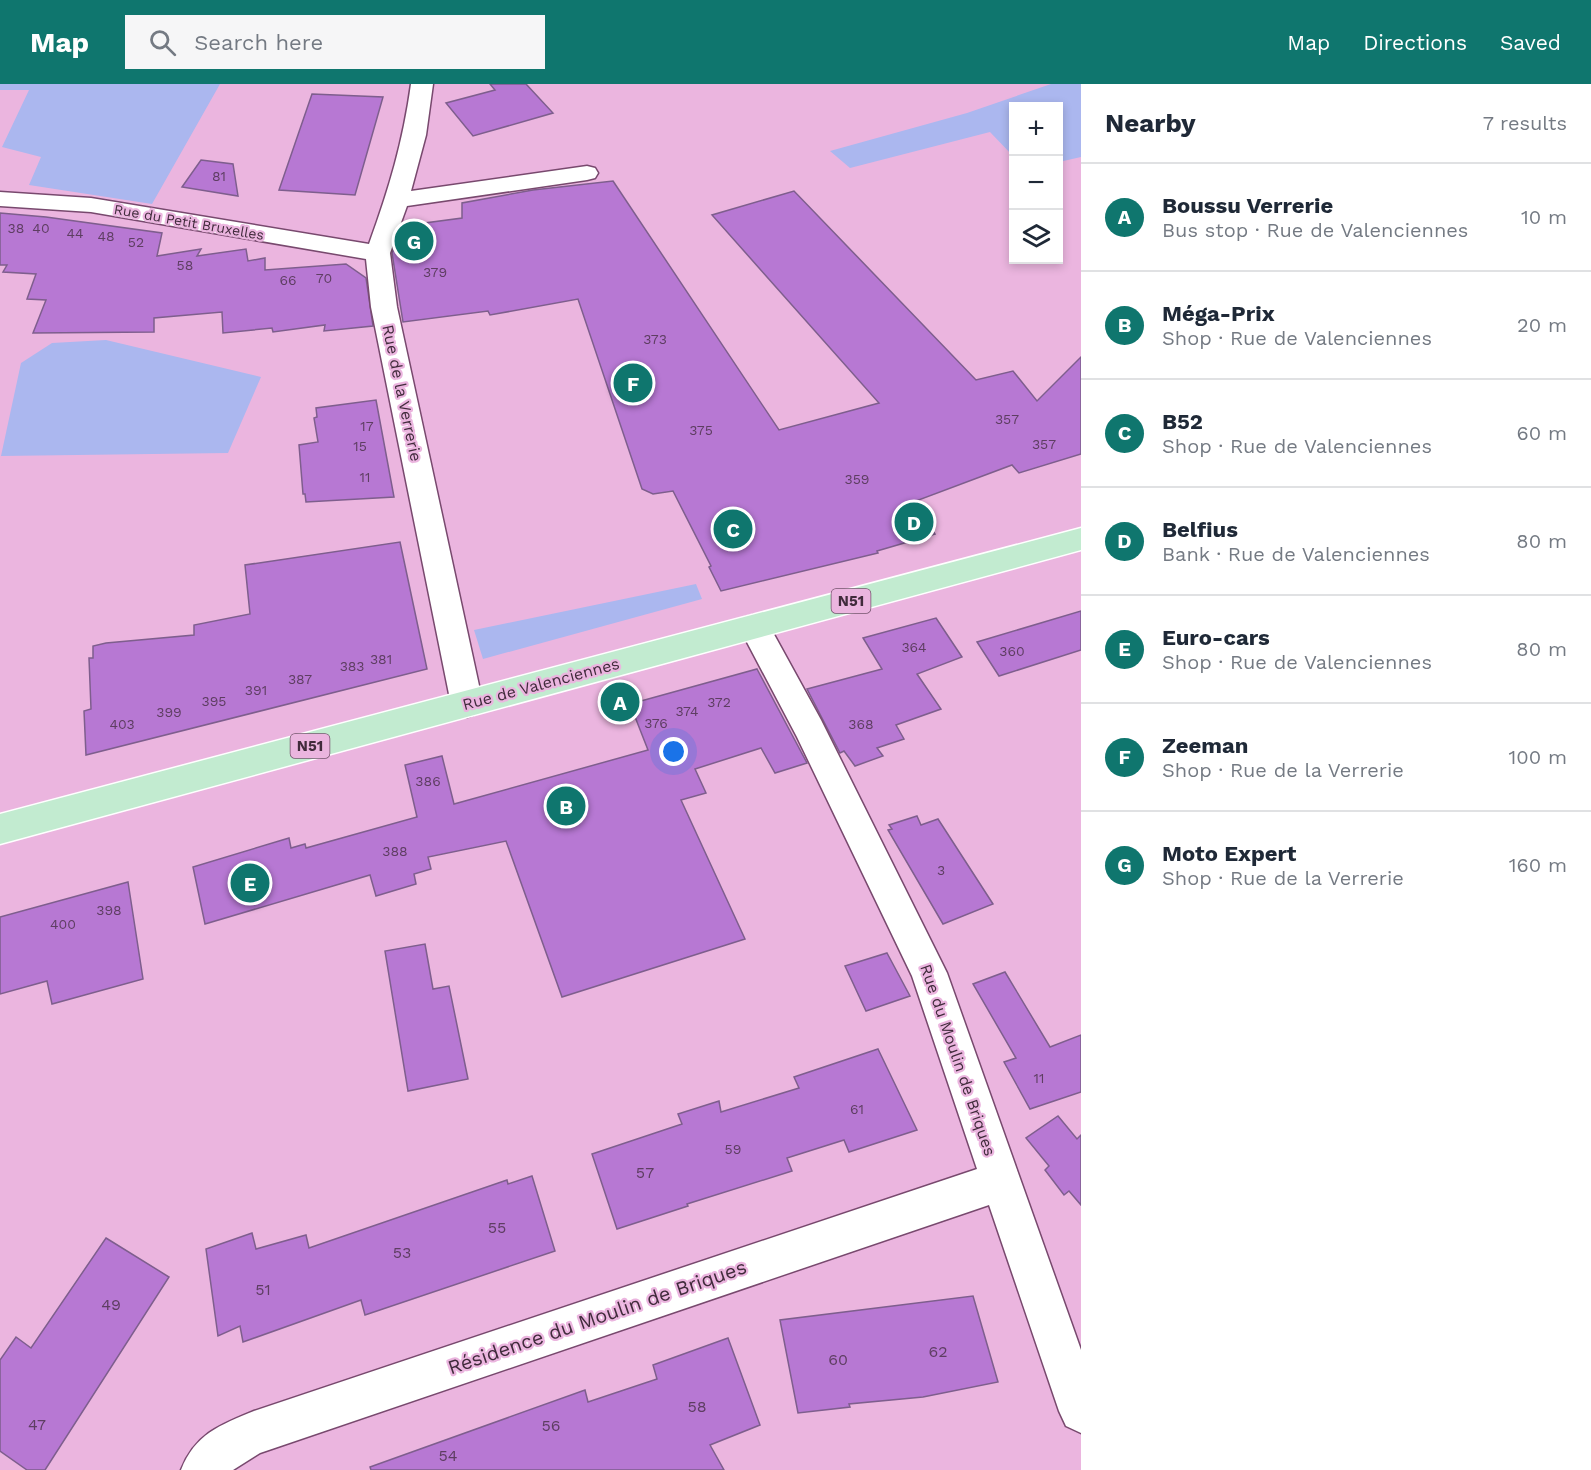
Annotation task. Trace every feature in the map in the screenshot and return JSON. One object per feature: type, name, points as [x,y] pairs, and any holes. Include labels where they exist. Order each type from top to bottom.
[{"type":"main road","name":"Rue de Valenciennes","points":[[0,829],[1081,539]]},
{"type":"street","name":"Rue de la Verrerie","points":[[422,84],[415,135],[397,200],[378,253],[384,307],[467,704]]},
{"type":"street","points":[[397,200],[587,173]]},
{"type":"street","name":"Rue du Petit Bruxelles","points":[[0,199],[91,205],[378,253]]},
{"type":"street","name":"Rue du Moulin de Briques","points":[[754,627],[815,740],[929,974],[1081,1411]]},
{"type":"street","name":"Résidence du Moulin de Briques","points":[[203,1470],[209,1461],[228,1444],[255,1432],[1000,1181]]},
{"type":"shaded area","points":[[0,84],[220,84],[152,204],[29,185],[41,157],[2,147],[29,90],[0,90]]},
{"type":"shaded area","points":[[1051,84],[1081,84],[1081,157],[1063,161],[1063,102],[1009,102],[1009,152],[990,132],[850,168],[830,151],[967,113]]},
{"type":"shaded area","points":[[106,340],[261,377],[228,453],[1,456],[21,363],[52,343]]},
{"type":"shaded area","points":[[696,584],[702,599],[483,659],[474,630]]},
{"type":"building","points":[[490,84],[526,84],[553,113],[473,136],[446,103],[495,90]]},
{"type":"building","points":[[312,94],[383,97],[355,195],[279,190]]},
{"type":"building","points":[[201,160],[233,164],[238,196],[182,187]]},
{"type":"building","points":[[613,181],[779,430],[879,403],[712,215],[794,191],[976,380],[1013,371],[1037,401],[1081,357],[1081,454],[1019,473],[1012,465],[913,502],[935,534],[877,551],[878,553],[721,591],[709,567],[711,566],[673,491],[653,494],[642,489],[578,299],[490,315],[488,311],[403,322],[392,253],[402,226],[462,218],[462,203],[533,190]]},
{"type":"building","points":[[0,213],[162,233],[157,256],[201,249],[197,256],[246,249],[248,261],[265,258],[265,270],[346,264],[366,278],[373,326],[324,331],[325,325],[273,332],[272,328],[223,333],[222,312],[154,318],[154,332],[33,333],[46,300],[27,299],[36,274],[3,272],[7,265],[0,265]]},
{"type":"building","points":[[376,400],[394,497],[306,502],[305,494],[303,494],[299,445],[318,442],[314,418],[317,417],[316,408]]},
{"type":"building","points":[[400,542],[427,669],[86,755],[84,711],[91,709],[89,658],[93,658],[93,646],[194,635],[194,625],[250,614],[245,565]]},
{"type":"building","points":[[1081,611],[1081,650],[999,676],[977,642]]},
{"type":"building","points":[[936,618],[962,657],[917,674],[941,709],[896,725],[904,739],[877,748],[883,756],[855,766],[844,751],[840,753],[807,689],[882,669],[863,638]]},
{"type":"building","points":[[757,669],[807,763],[775,773],[761,748],[695,769],[706,793],[681,800],[745,939],[562,997],[506,841],[428,857],[431,869],[414,874],[416,884],[376,896],[370,875],[205,924],[193,867],[289,838],[291,848],[305,844],[306,848],[417,817],[405,765],[442,756],[454,804],[648,750],[630,704]]},
{"type":"building","points":[[917,816],[921,825],[938,819],[993,904],[943,924],[888,830],[892,829],[889,825]]},
{"type":"building","points":[[128,882],[143,979],[52,1004],[47,981],[0,994],[0,917]]},
{"type":"building","points":[[425,944],[433,989],[449,986],[468,1079],[408,1091],[385,951]]},
{"type":"building","points":[[887,953],[910,996],[866,1011],[845,966]]},
{"type":"building","points":[[1005,972],[1050,1047],[1081,1035],[1081,1092],[1030,1109],[1004,1062],[1016,1058],[973,984]]},
{"type":"building","points":[[878,1049],[917,1130],[849,1152],[844,1140],[787,1158],[792,1171],[617,1229],[592,1154],[682,1124],[678,1114],[719,1101],[721,1112],[799,1088],[794,1077]]},
{"type":"building","points":[[1058,1116],[1077,1139],[1081,1135],[1081,1205],[1069,1191],[1064,1195],[1045,1170],[1049,1166],[1026,1138]]},
{"type":"building","points":[[532,1176],[555,1251],[365,1315],[361,1300],[243,1342],[240,1326],[218,1336],[206,1249],[252,1233],[256,1249],[306,1235],[309,1248],[507,1180],[508,1184]]},
{"type":"building","points":[[106,1238],[169,1277],[45,1470],[27,1470],[0,1451],[0,1360],[16,1337],[31,1348]]},
{"type":"building","points":[[973,1296],[998,1382],[923,1397],[849,1404],[850,1407],[798,1413],[780,1320]]},
{"type":"building","points":[[728,1338],[760,1425],[710,1445],[724,1470],[371,1470],[370,1467],[585,1390],[588,1402],[657,1379],[653,1365]]},
{"type":"place","name":"Moto Expert","points":[[414,241]]},
{"type":"place","name":"Zeeman","points":[[633,383]]},
{"type":"place","name":"Belfius","points":[[914,522]]},
{"type":"place","name":"B52","points":[[733,529]]},
{"type":"place","name":"Boussu Verrerie","points":[[620,702]]},
{"type":"place","name":"Méga-Prix","points":[[566,806]]},
{"type":"place","name":"Euro-cars","points":[[250,883]]}]
